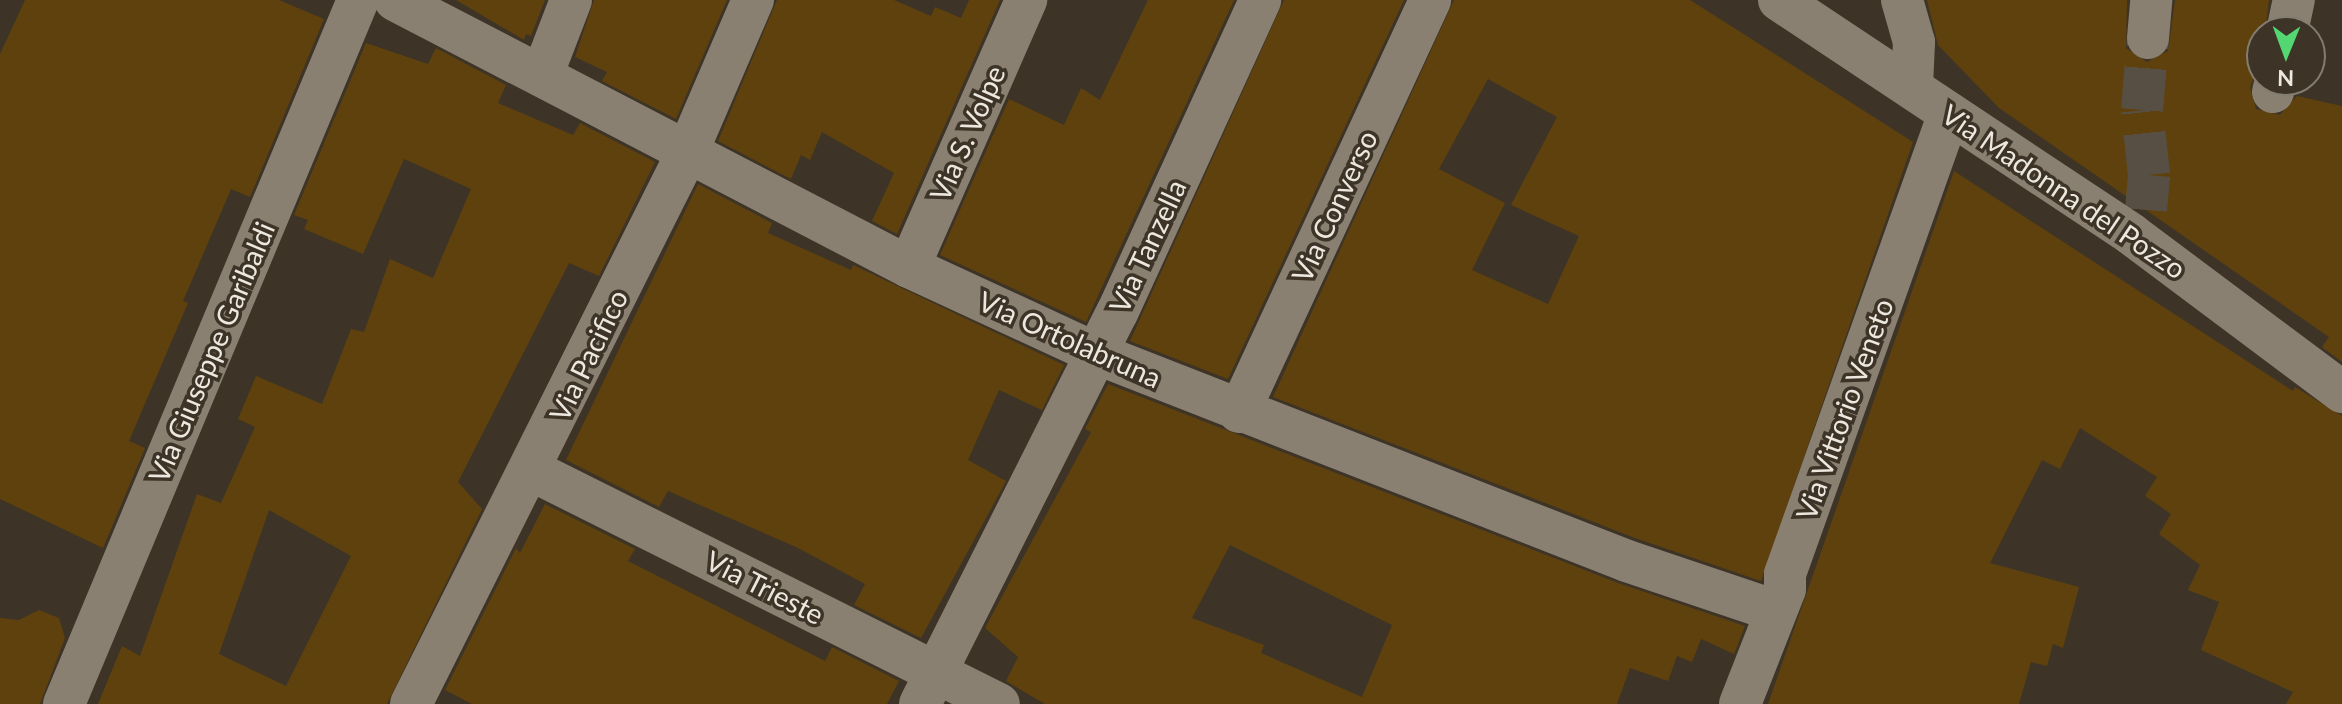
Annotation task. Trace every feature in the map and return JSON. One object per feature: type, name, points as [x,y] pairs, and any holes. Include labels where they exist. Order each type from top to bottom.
[{"type":"street","name":"Via Giuseppe Garibaldi","points":[[64,704],[358,0]]},
{"type":"street","name":"Via Ortolabruna","points":[[395,0],[543,73],[687,153],[909,267],[1095,353],[1239,412],[1627,561],[1776,611]]},
{"type":"street","points":[[543,73],[571,0]]},
{"type":"street","name":"Via Pacifico","points":[[417,702],[687,153],[753,0]]},
{"type":"street","name":"Via S. Volpe","points":[[909,267],[1026,0]]},
{"type":"street","name":"Via Tanzella","points":[[928,688],[1095,353],[1260,0]]},
{"type":"street","name":"Via Converso","points":[[1239,412],[1430,0]]},
{"type":"street","name":"Via Madonna del Pozzo","points":[[1779,0],[1949,113],[2139,222],[2342,392]]},
{"type":"street","points":[[1902,0],[1914,42],[1912,86]]},
{"type":"street","name":"Via Vittorio Veneto","points":[[1740,704],[1776,611],[1949,113]]},
{"type":"street","name":"Via Trieste","points":[[531,470],[928,688],[999,704]]},
{"type":"building","points":[[25,0],[279,0],[324,19],[250,197],[231,189],[183,301],[188,303],[129,441],[145,448],[103,548],[0,499],[0,54]]},
{"type":"building","points":[[456,0],[545,0],[531,36],[526,34],[524,40]]},
{"type":"building","points":[[594,0],[727,0],[676,119],[602,81],[607,72],[575,57]]},
{"type":"building","points":[[777,0],[894,0],[931,16],[935,7],[961,18],[969,0],[1000,0],[897,234],[872,221],[894,173],[822,132],[810,160],[801,155],[791,179],[718,141]]},
{"type":"building","points":[[1148,0],[1234,0],[1086,322],[940,255],[1009,99],[1064,125],[1081,88],[1100,100]]},
{"type":"building","points":[[1284,0],[1404,0],[1228,379],[1130,341]]},
{"type":"building","points":[[1454,0],[1690,0],[1913,142],[1761,581],[1635,538],[1273,397]],"holes":[[[1488,79],[1557,117],[1511,205],[1579,236],[1548,304],[1472,270],[1505,203],[1439,169]]]},
{"type":"building","points":[[1927,0],[2127,0],[2126,48],[2147,62],[2168,51],[2175,0],[2269,0],[2267,16],[2246,16],[2246,96],[2252,96],[2256,109],[2280,115],[2297,96],[2342,106],[2342,362],[2322,347],[2329,337],[1999,108],[1938,45]]},
{"type":"building","points":[[366,43],[428,64],[436,48],[506,85],[498,103],[573,135],[580,123],[655,162],[599,276],[569,263],[458,482],[482,509],[387,704],[98,704],[122,646],[140,656],[197,494],[221,503],[255,427],[238,419],[256,376],[322,404],[351,329],[364,332],[390,259],[433,278],[471,189],[404,159],[363,254],[304,229],[308,220],[294,215]],"holes":[[[269,510],[351,556],[286,686],[219,654]]]},
{"type":"building","points":[[1954,171],[2293,391],[2295,387],[2342,416],[2342,704],[2286,704],[2293,692],[2201,650],[2219,602],[2188,590],[2200,565],[2159,534],[2171,514],[2145,496],[2157,477],[2080,428],[2060,469],[2042,460],[1990,563],[2079,587],[2063,648],[2053,644],[2047,666],[2031,662],[2019,704],[1768,704]]},
{"type":"building","points":[[698,184],[772,223],[768,233],[851,270],[853,265],[1064,365],[1042,410],[999,390],[968,460],[1006,481],[921,638],[854,605],[865,584],[798,548],[668,491],[659,507],[566,460]]},
{"type":"building","points":[[1108,384],[1618,583],[1745,626],[1734,654],[1701,639],[1692,662],[1677,656],[1668,681],[1630,668],[1617,704],[1045,704],[1006,681],[1018,657],[985,628],[1091,432],[1085,429]],"holes":[[[1230,545],[1392,625],[1362,697],[1261,653],[1264,645],[1192,618]]]},
{"type":"building","points":[[545,504],[635,549],[628,561],[825,661],[832,647],[899,681],[887,704],[472,704],[445,690],[516,548],[520,553]]},
{"type":"building","points":[[39,610],[59,618],[65,638],[40,704],[0,704],[0,618],[19,620]]},
{"type":"tunnel","points":[[2146,210],[2149,175],[2142,110],[2148,38]]}]
